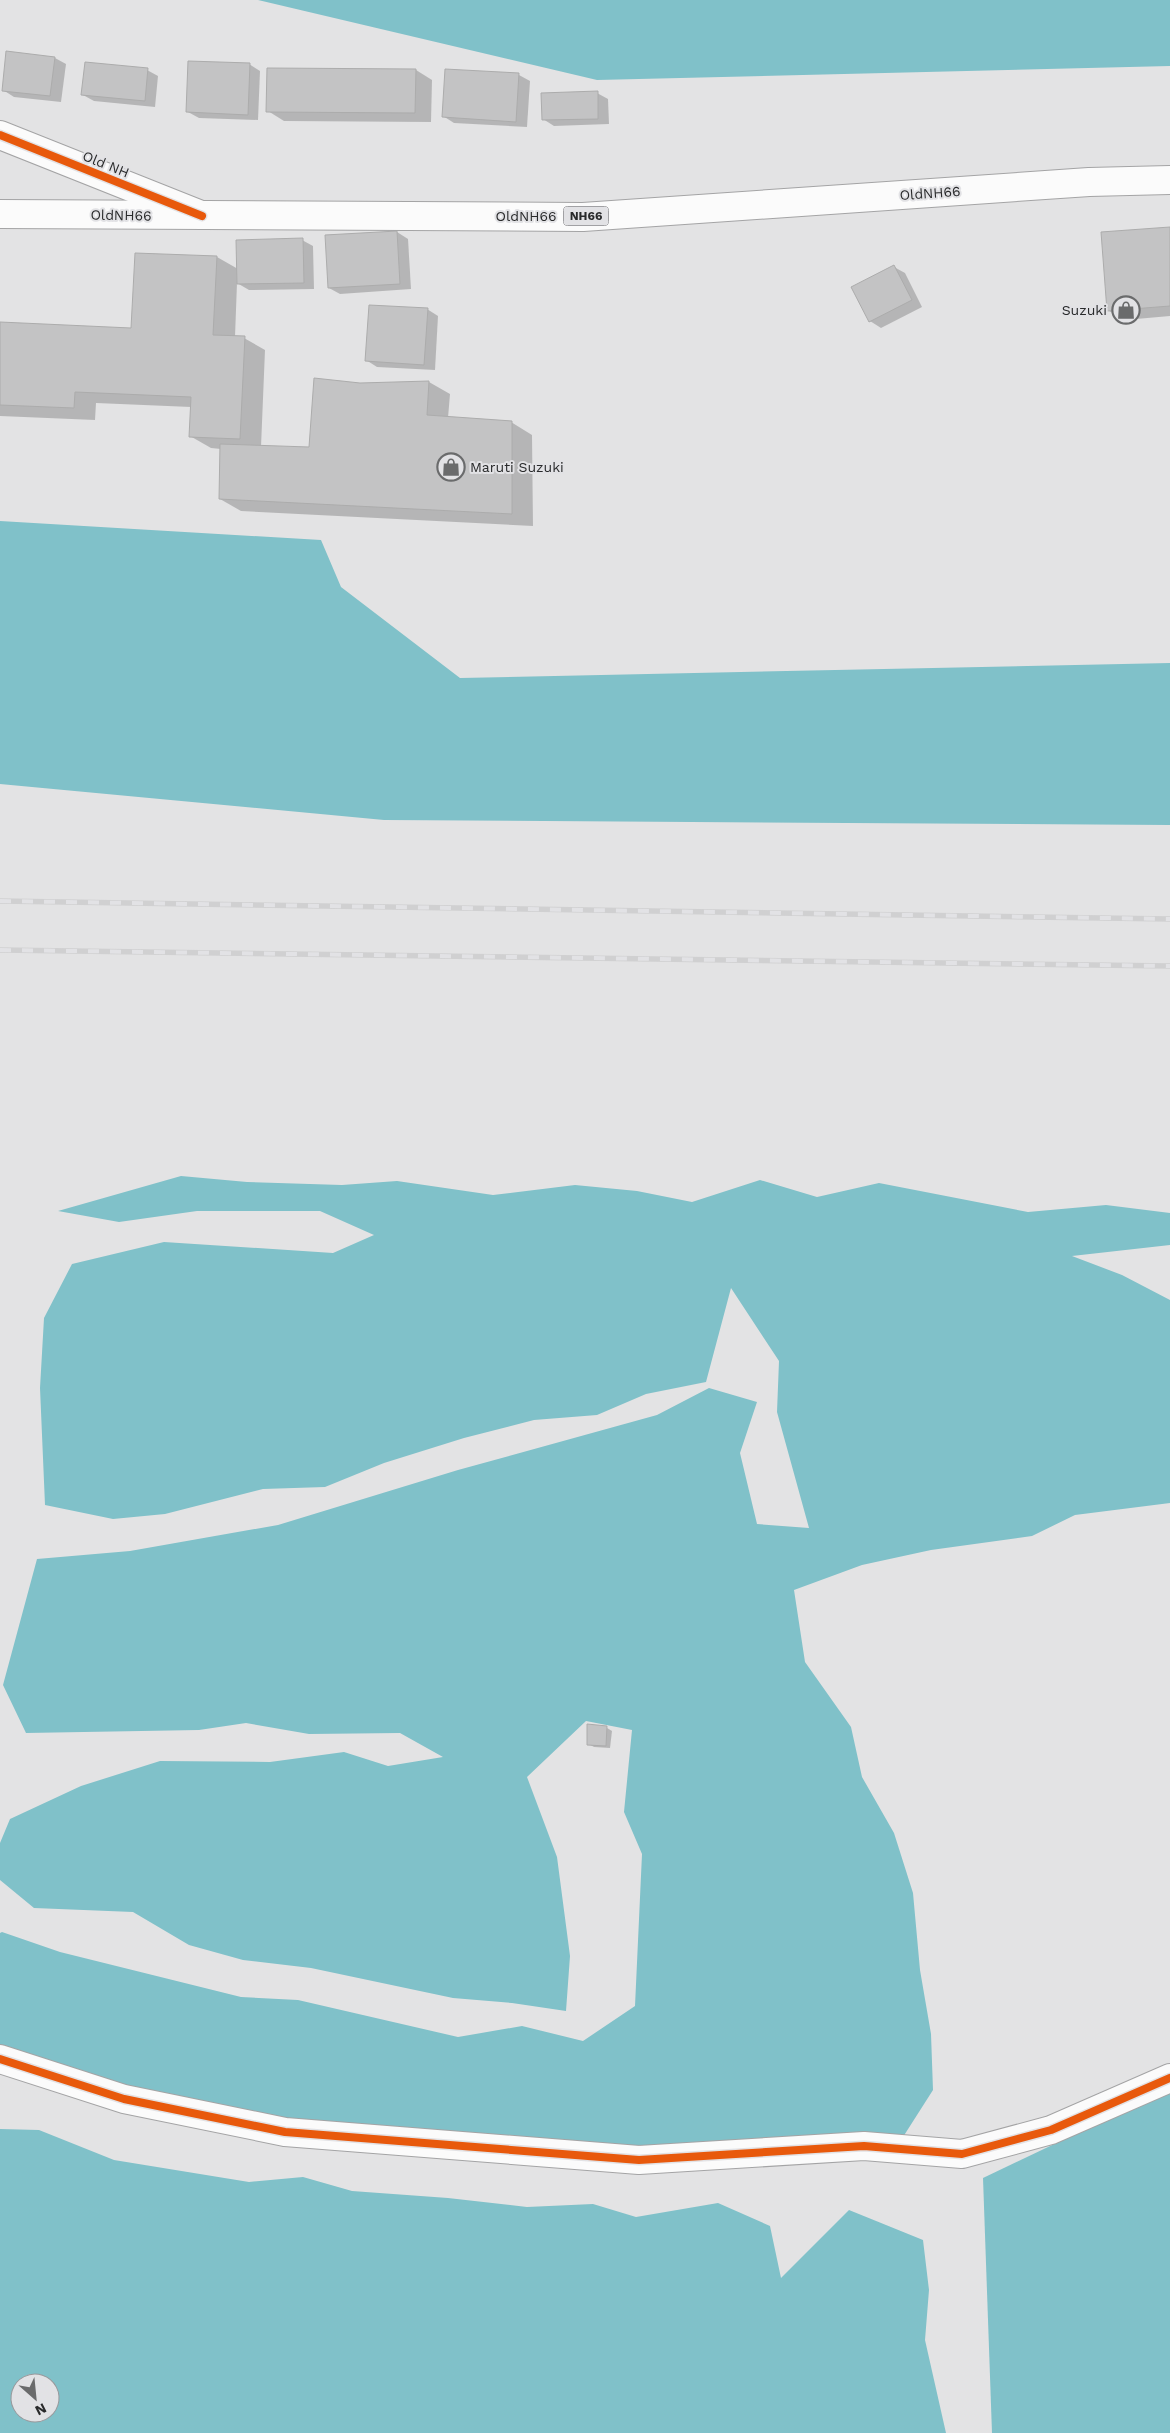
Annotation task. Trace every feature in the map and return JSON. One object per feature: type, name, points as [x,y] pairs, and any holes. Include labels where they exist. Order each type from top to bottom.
[{"type":"street","name":"Old NH","points":[[0,135],[202,216]]},
{"type":"street","name":"OldNH66","points":[[0,214],[583,216],[1079,182],[1170,180]]},
{"type":"street","points":[[0,2059],[124,2099],[285,2132],[639,2160],[864,2146],[962,2154],[1051,2130],[1170,2078]]},
{"type":"water","points":[[258,0],[1170,0],[1170,66],[597,80]]},
{"type":"water","points":[[0,521],[321,540],[341,587],[460,678],[1170,663],[1170,825],[384,820],[0,784]]},
{"type":"water","points":[[181,1176],[247,1182],[342,1185],[397,1181],[493,1195],[575,1185],[637,1191],[692,1202],[760,1180],[817,1197],[879,1183],[1028,1212],[1106,1205],[1170,1213],[1170,1245],[1072,1256],[1122,1275],[1170,1300],[1170,1503],[1075,1515],[1032,1536],[931,1550],[862,1565],[794,1590],[805,1662],[851,1727],[862,1777],[894,1833],[913,1893],[920,1970],[931,2034],[933,2090],[903,2137],[693,2160],[333,2127],[52,2084],[0,2074],[0,1933],[2,1932],[60,1952],[241,1997],[298,2000],[458,2037],[522,2026],[583,2041],[635,2006],[642,1854],[624,1812],[632,1730],[586,1721],[527,1777],[557,1857],[570,1956],[566,2011],[512,2003],[453,1998],[311,1968],[243,1960],[189,1945],[133,1912],[34,1908],[0,1880],[0,1843],[10,1819],[81,1786],[160,1761],[270,1762],[344,1752],[388,1766],[443,1757],[400,1733],[309,1734],[246,1723],[199,1730],[26,1733],[3,1685],[37,1559],[130,1551],[278,1525],[458,1470],[657,1415],[709,1388],[757,1402],[740,1453],[757,1524],[809,1528],[777,1412],[779,1361],[731,1288],[706,1382],[646,1394],[597,1415],[534,1420],[464,1438],[384,1463],[325,1487],[263,1489],[165,1514],[113,1519],[45,1505],[40,1388],[44,1318],[72,1264],[164,1242],[333,1253],[374,1235],[320,1211],[197,1211],[119,1222],[58,1211]]},
{"type":"water","points":[[1170,2089],[1170,2433],[992,2433],[983,2178]]},
{"type":"water","points":[[0,2129],[39,2130],[114,2160],[249,2182],[303,2177],[352,2191],[448,2198],[527,2207],[593,2204],[636,2217],[718,2203],[770,2226],[781,2278],[849,2210],[923,2240],[929,2290],[925,2340],[946,2433],[0,2433]]},
{"type":"building","points":[[6,51],[55,57],[50,96],[2,91]]},
{"type":"building","points":[[188,61],[250,63],[248,115],[186,112]]},
{"type":"building","points":[[85,62],[148,68],[145,101],[81,95]]},
{"type":"building","points":[[267,68],[416,69],[415,113],[266,112]]},
{"type":"building","points":[[445,69],[519,73],[516,122],[442,117]]},
{"type":"building","points":[[598,91],[598,119],[542,120],[541,93]]},
{"type":"building","points":[[1170,227],[1170,306],[1107,311],[1101,232]]},
{"type":"building","points":[[397,231],[400,284],[328,288],[325,235]]},
{"type":"building","points":[[303,238],[304,283],[237,284],[236,240]]},
{"type":"building","points":[[135,253],[217,256],[213,335],[245,336],[240,439],[189,437],[191,397],[75,392],[74,408],[0,405],[0,322],[131,328]]},
{"type":"building","points":[[894,265],[912,300],[869,322],[851,287]]},
{"type":"building","points":[[369,305],[428,308],[424,365],[365,361]]},
{"type":"building","points":[[314,378],[360,383],[429,381],[427,415],[512,421],[512,514],[219,499],[220,444],[309,447]]},
{"type":"building","points":[[587,1724],[607,1726],[606,1746],[587,1745]]},
{"type":"railway","points":[[0,901],[1170,919]]},
{"type":"railway","points":[[0,950],[1170,966]]},
{"type":"cycle path","points":[[0,135],[202,216]]},
{"type":"cycle path","points":[[0,2059],[124,2099],[285,2132],[639,2160],[864,2146],[962,2154],[1051,2130],[1170,2078]]},
{"type":"place","name":"Suzuki","points":[[1126,310]]},
{"type":"place","name":"Maruti Suzuki","points":[[451,467]]}]
